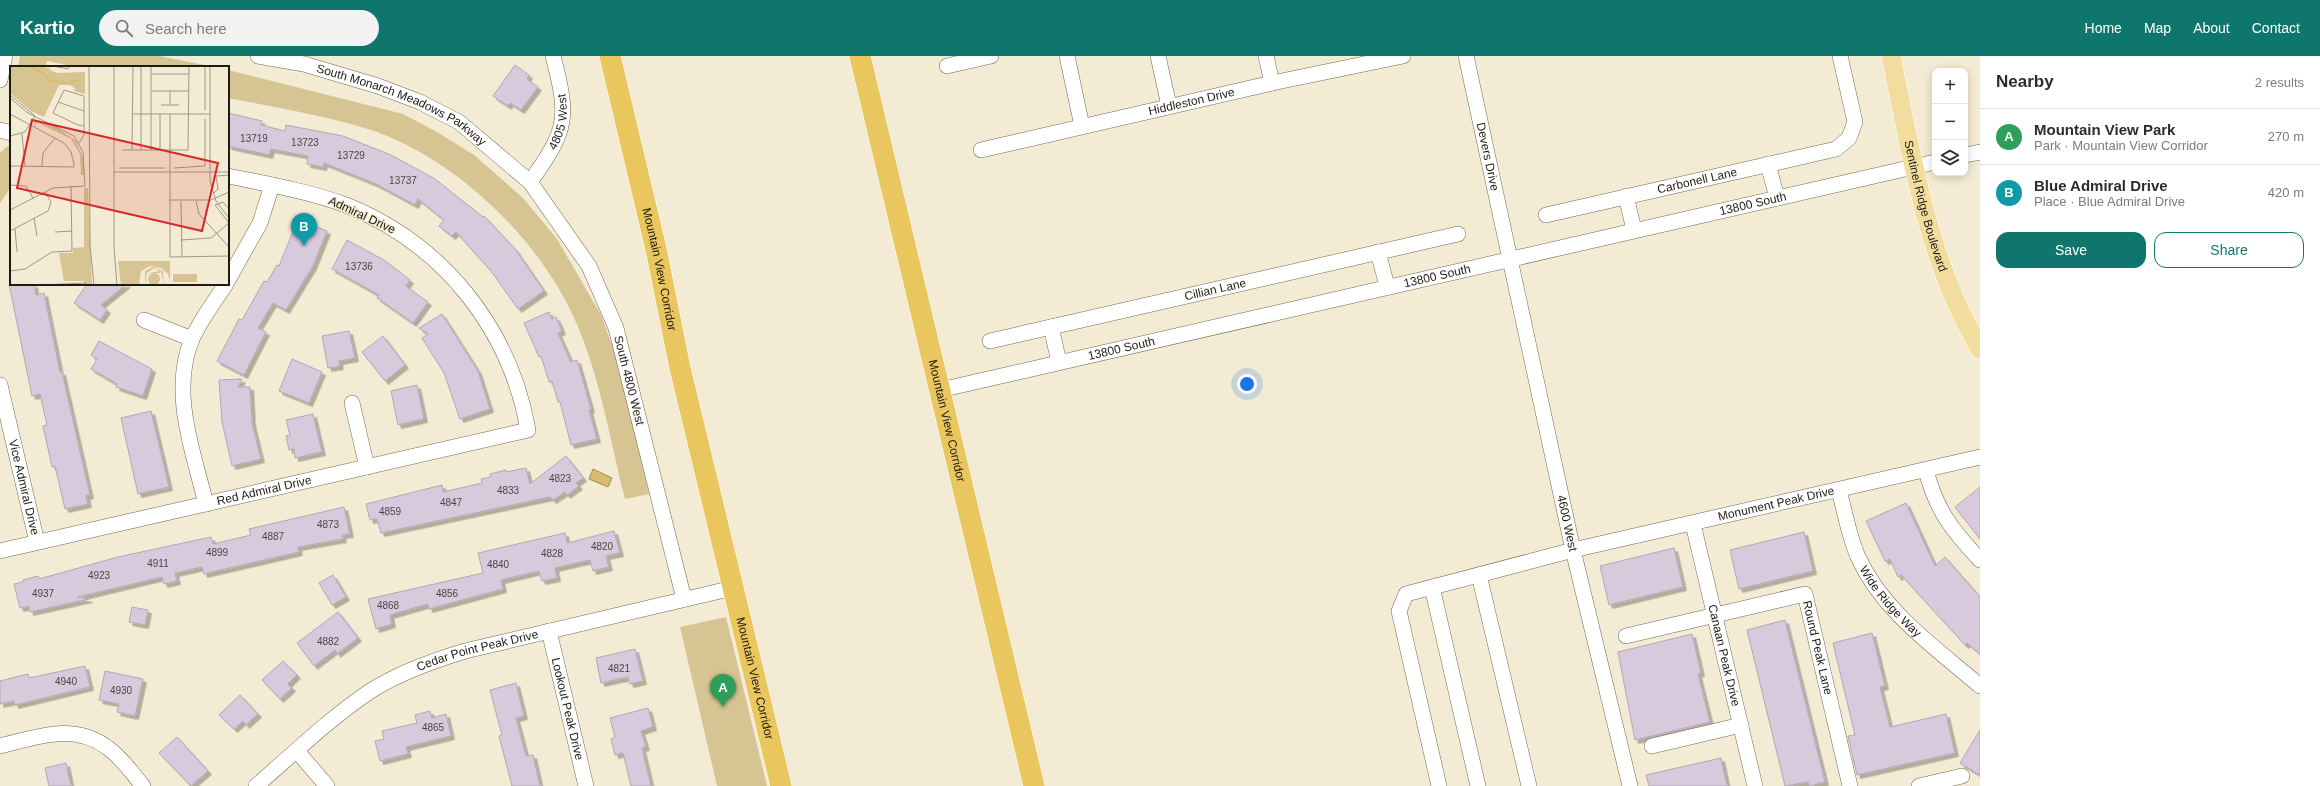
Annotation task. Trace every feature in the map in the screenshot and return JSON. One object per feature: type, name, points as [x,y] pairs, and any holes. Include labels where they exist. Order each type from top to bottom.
[{"type":"highway","name":"Mountain View Corridor","points":[[610,56],[656,249],[680,368],[781,786]]},
{"type":"highway","name":"Mountain View Corridor","points":[[860,56],[1034,786]]},
{"type":"main road","name":"Sentinel Ridge Boulevard","points":[[1891,56],[1921,204],[1939,261],[1962,317],[1980,349]]},
{"type":"street","points":[[0,80],[5,56]]},
{"type":"street","name":"South Monarch Meadows Parkway","points":[[258,56],[305,60],[426,105],[459,122],[530,182]]},
{"type":"street","name":"4805 West","points":[[530,182],[557,142],[564,119],[561,88],[553,56]]},
{"type":"street","points":[[946,66],[991,56]]},
{"type":"street","points":[[1067,56],[1082,126]]},
{"type":"street","points":[[1158,56],[1169,106]]},
{"type":"street","points":[[1266,56],[1272,83]]},
{"type":"street","name":"Hiddleston Drive","points":[[981,150],[1365,60],[1403,56]]},
{"type":"street","name":"Devers Drive","points":[[1466,56],[1510,258]]},
{"type":"street","name":"Carbonell Lane","points":[[1546,215],[1836,149],[1849,138],[1855,122],[1840,56]]},
{"type":"street","points":[[0,130],[10,133]]},
{"type":"street","points":[[1968,154],[1980,152]]},
{"type":"street","name":"13800 South","points":[[940,390],[1387,286],[1932,163]]},
{"type":"street","points":[[1768,164],[1777,198]]},
{"type":"street","name":"Admiral Drive","points":[[229,176],[317,196],[346,205],[399,232],[443,267],[478,308],[502,348],[518,387],[528,430]]},
{"type":"street","name":"South 4800 West","points":[[530,182],[589,266],[616,328],[684,599]]},
{"type":"street","points":[[229,278],[260,223],[272,185]]},
{"type":"street","points":[[1626,196],[1634,230]]},
{"type":"street","name":"Cillian Lane","points":[[990,342],[1458,234]]},
{"type":"street","points":[[1378,252],[1387,286]]},
{"type":"street","name":"4600 West","points":[[1510,258],[1572,550],[1630,786]]},
{"type":"street","points":[[206,504],[186,421],[183,397],[183,374],[192,339],[203,317],[225,285]]},
{"type":"street","points":[[144,320],[192,339]]},
{"type":"street","points":[[1051,327],[1059,362]]},
{"type":"street","name":"Vice Admiral Drive","points":[[0,385],[37,542]]},
{"type":"street","points":[[352,403],[367,467]]},
{"type":"street","name":"Red Admiral Drive","points":[[0,551],[528,430]]},
{"type":"street","name":"Monument Peak Drive","points":[[1440,786],[1398,611],[1406,594],[1572,550],[1693,524],[1980,458]]},
{"type":"street","points":[[1926,470],[1935,500],[1942,515],[1980,560]]},
{"type":"street","name":"Wide Ridge Way","points":[[1839,490],[1852,541],[1866,573],[1876,588],[1902,618],[1980,686]]},
{"type":"street","name":"Canaan Peak Drive","points":[[1693,524],[1756,786]]},
{"type":"street","points":[[1479,575],[1529,786]]},
{"type":"street","points":[[1432,587],[1478,786]]},
{"type":"street","name":"Cedar Point Peak Drive","points":[[256,786],[365,695],[399,676],[431,662],[549,631],[733,588]]},
{"type":"street","name":"Round Peak Lane","points":[[1626,636],[1805,594],[1850,786]]},
{"type":"street","name":"Lookout Peak Drive","points":[[549,631],[586,786]]},
{"type":"street","points":[[1652,746],[1741,725]]},
{"type":"street","points":[[0,746],[62,733],[88,736],[109,748],[143,786]]},
{"type":"street","points":[[297,751],[327,786]]},
{"type":"street","points":[[1919,786],[1962,776]]},
{"type":"shaded area","points":[[20,56],[159,56],[210,66],[72,66],[47,61],[45,66],[18,66]]},
{"type":"shaded area","points":[[229,70],[403,114],[437,132],[474,155],[523,198],[557,239],[601,315],[618,362],[649,494],[625,499],[604,408],[584,341],[559,289],[539,259],[516,231],[490,204],[461,180],[431,159],[400,142],[368,129],[298,112],[229,98]]},
{"type":"shaded area","points":[[10,145],[10,188],[0,203],[0,153]]},
{"type":"shaded area","points":[[593,469],[612,478],[608,487],[589,479]]},
{"type":"shaded area","points":[[726,617],[767,786],[717,786],[680,627]]},
{"type":"building","points":[[515,65],[529,75],[527,79],[538,87],[521,110],[510,103],[508,106],[493,96]]},
{"type":"building","points":[[229,113],[262,121],[261,125],[285,131],[286,125],[343,136],[391,155],[435,179],[483,217],[484,216],[515,249],[544,291],[518,309],[491,271],[456,232],[452,236],[439,226],[444,220],[418,199],[415,205],[376,184],[324,163],[323,167],[307,164],[308,156],[271,149],[269,155],[229,146]]},
{"type":"building","points":[[298,219],[327,231],[313,266],[286,310],[273,303],[258,328],[266,332],[244,375],[217,361],[239,319],[242,320],[264,281],[267,282],[277,265],[279,266]]},
{"type":"building","points":[[347,240],[384,260],[410,280],[406,286],[428,302],[413,323],[377,298],[379,295],[332,269]]},
{"type":"building","points":[[9,284],[34,285],[36,295],[44,293],[60,372],[62,372],[90,495],[86,496],[88,504],[65,509],[55,466],[52,467],[43,426],[47,425],[40,394],[32,396]]},
{"type":"building","points":[[86,285],[126,285],[101,305],[107,310],[100,320],[74,303]]},
{"type":"building","points":[[549,312],[552,319],[556,317],[562,331],[558,333],[571,362],[577,360],[591,409],[589,410],[597,439],[571,445],[560,402],[558,402],[552,381],[549,382],[541,356],[539,357],[524,323]]},
{"type":"building","points":[[442,314],[478,371],[490,409],[460,419],[444,373],[422,338],[428,334],[419,328]]},
{"type":"building","points":[[349,331],[355,358],[339,361],[340,366],[328,368],[322,336]]},
{"type":"building","points":[[383,336],[405,365],[385,381],[362,352]]},
{"type":"building","points":[[99,341],[152,369],[143,396],[116,387],[117,384],[91,369],[97,359],[91,355]]},
{"type":"building","points":[[292,359],[322,372],[309,403],[279,391]]},
{"type":"building","points":[[242,379],[238,387],[250,387],[252,423],[261,459],[232,466],[222,422],[219,380]]},
{"type":"building","points":[[417,385],[424,419],[398,425],[391,391]]},
{"type":"building","points":[[151,411],[169,487],[138,494],[121,418]]},
{"type":"building","points":[[313,414],[322,452],[295,458],[294,449],[289,450],[286,436],[290,435],[286,420]]},
{"type":"building","points":[[566,456],[583,478],[576,483],[579,486],[567,495],[565,492],[553,500],[550,497],[381,533],[377,519],[370,520],[366,504],[442,485],[443,492],[482,483],[481,479],[491,477],[490,474],[506,470],[506,472],[526,468],[530,484]]},
{"type":"building","points":[[1980,487],[1980,539],[1955,507]]},
{"type":"building","points":[[1906,503],[1935,566],[1945,557],[1980,597],[1980,654],[1967,643],[1965,645],[1901,575],[1898,577],[1890,559],[1885,561],[1866,521]]},
{"type":"building","points":[[344,507],[350,534],[342,535],[343,539],[298,547],[299,552],[204,574],[202,567],[175,573],[177,581],[164,584],[162,577],[78,597],[89,599],[30,612],[29,606],[20,608],[14,584],[23,582],[23,580],[38,576],[39,579],[118,557],[211,537],[213,544],[251,535],[249,529]]},
{"type":"building","points":[[614,531],[620,553],[606,556],[609,567],[593,571],[590,560],[555,568],[557,578],[542,581],[539,571],[501,580],[503,589],[429,609],[428,604],[390,615],[392,624],[376,629],[368,599],[483,573],[478,553],[565,533],[567,543]]},
{"type":"building","points":[[1804,532],[1813,571],[1739,589],[1730,550]]},
{"type":"building","points":[[1674,548],[1683,587],[1609,605],[1600,566]]},
{"type":"building","points":[[333,575],[346,597],[332,605],[319,583]]},
{"type":"building","points":[[132,607],[148,610],[145,625],[129,622]]},
{"type":"building","points":[[338,612],[358,638],[337,654],[335,650],[314,666],[297,643]]},
{"type":"building","points":[[1785,620],[1825,782],[1809,786],[1808,782],[1785,786],[1747,630]]},
{"type":"building","points":[[1872,633],[1885,686],[1880,687],[1890,727],[1946,714],[1955,753],[1857,775],[1848,736],[1855,735],[1833,643]]},
{"type":"building","points":[[1692,634],[1701,673],[1698,674],[1710,722],[1635,740],[1618,652]]},
{"type":"building","points":[[635,649],[643,681],[630,684],[628,677],[601,683],[596,658]]},
{"type":"building","points":[[283,661],[297,675],[288,684],[292,688],[280,699],[262,680]]},
{"type":"building","points":[[85,666],[90,687],[15,705],[14,701],[0,704],[0,681],[28,674],[29,678]]},
{"type":"building","points":[[105,671],[143,679],[135,716],[117,712],[119,704],[99,700]]},
{"type":"building","points":[[516,683],[524,716],[516,718],[526,756],[533,755],[540,786],[512,786],[499,736],[502,735],[490,690]]},
{"type":"building","points":[[240,695],[258,714],[246,725],[243,721],[234,729],[219,715]]},
{"type":"building","points":[[648,708],[653,727],[641,731],[646,747],[642,748],[651,786],[631,786],[623,753],[615,755],[611,739],[615,737],[610,718]]},
{"type":"building","points":[[430,711],[432,718],[446,714],[451,736],[406,747],[408,754],[380,761],[375,741],[384,739],[382,731],[417,723],[415,715]]},
{"type":"building","points":[[1980,730],[1980,775],[1960,763]]},
{"type":"building","points":[[177,737],[208,771],[191,786],[159,753]]},
{"type":"building","points":[[1721,758],[1727,786],[1649,786],[1646,775]]},
{"type":"building","points":[[66,763],[71,786],[49,786],[45,768]]},
{"type":"place","name":"Blue Admiral Drive","points":[[304,246]]},
{"type":"place","name":"Mountain View Park","points":[[723,707]]}]
